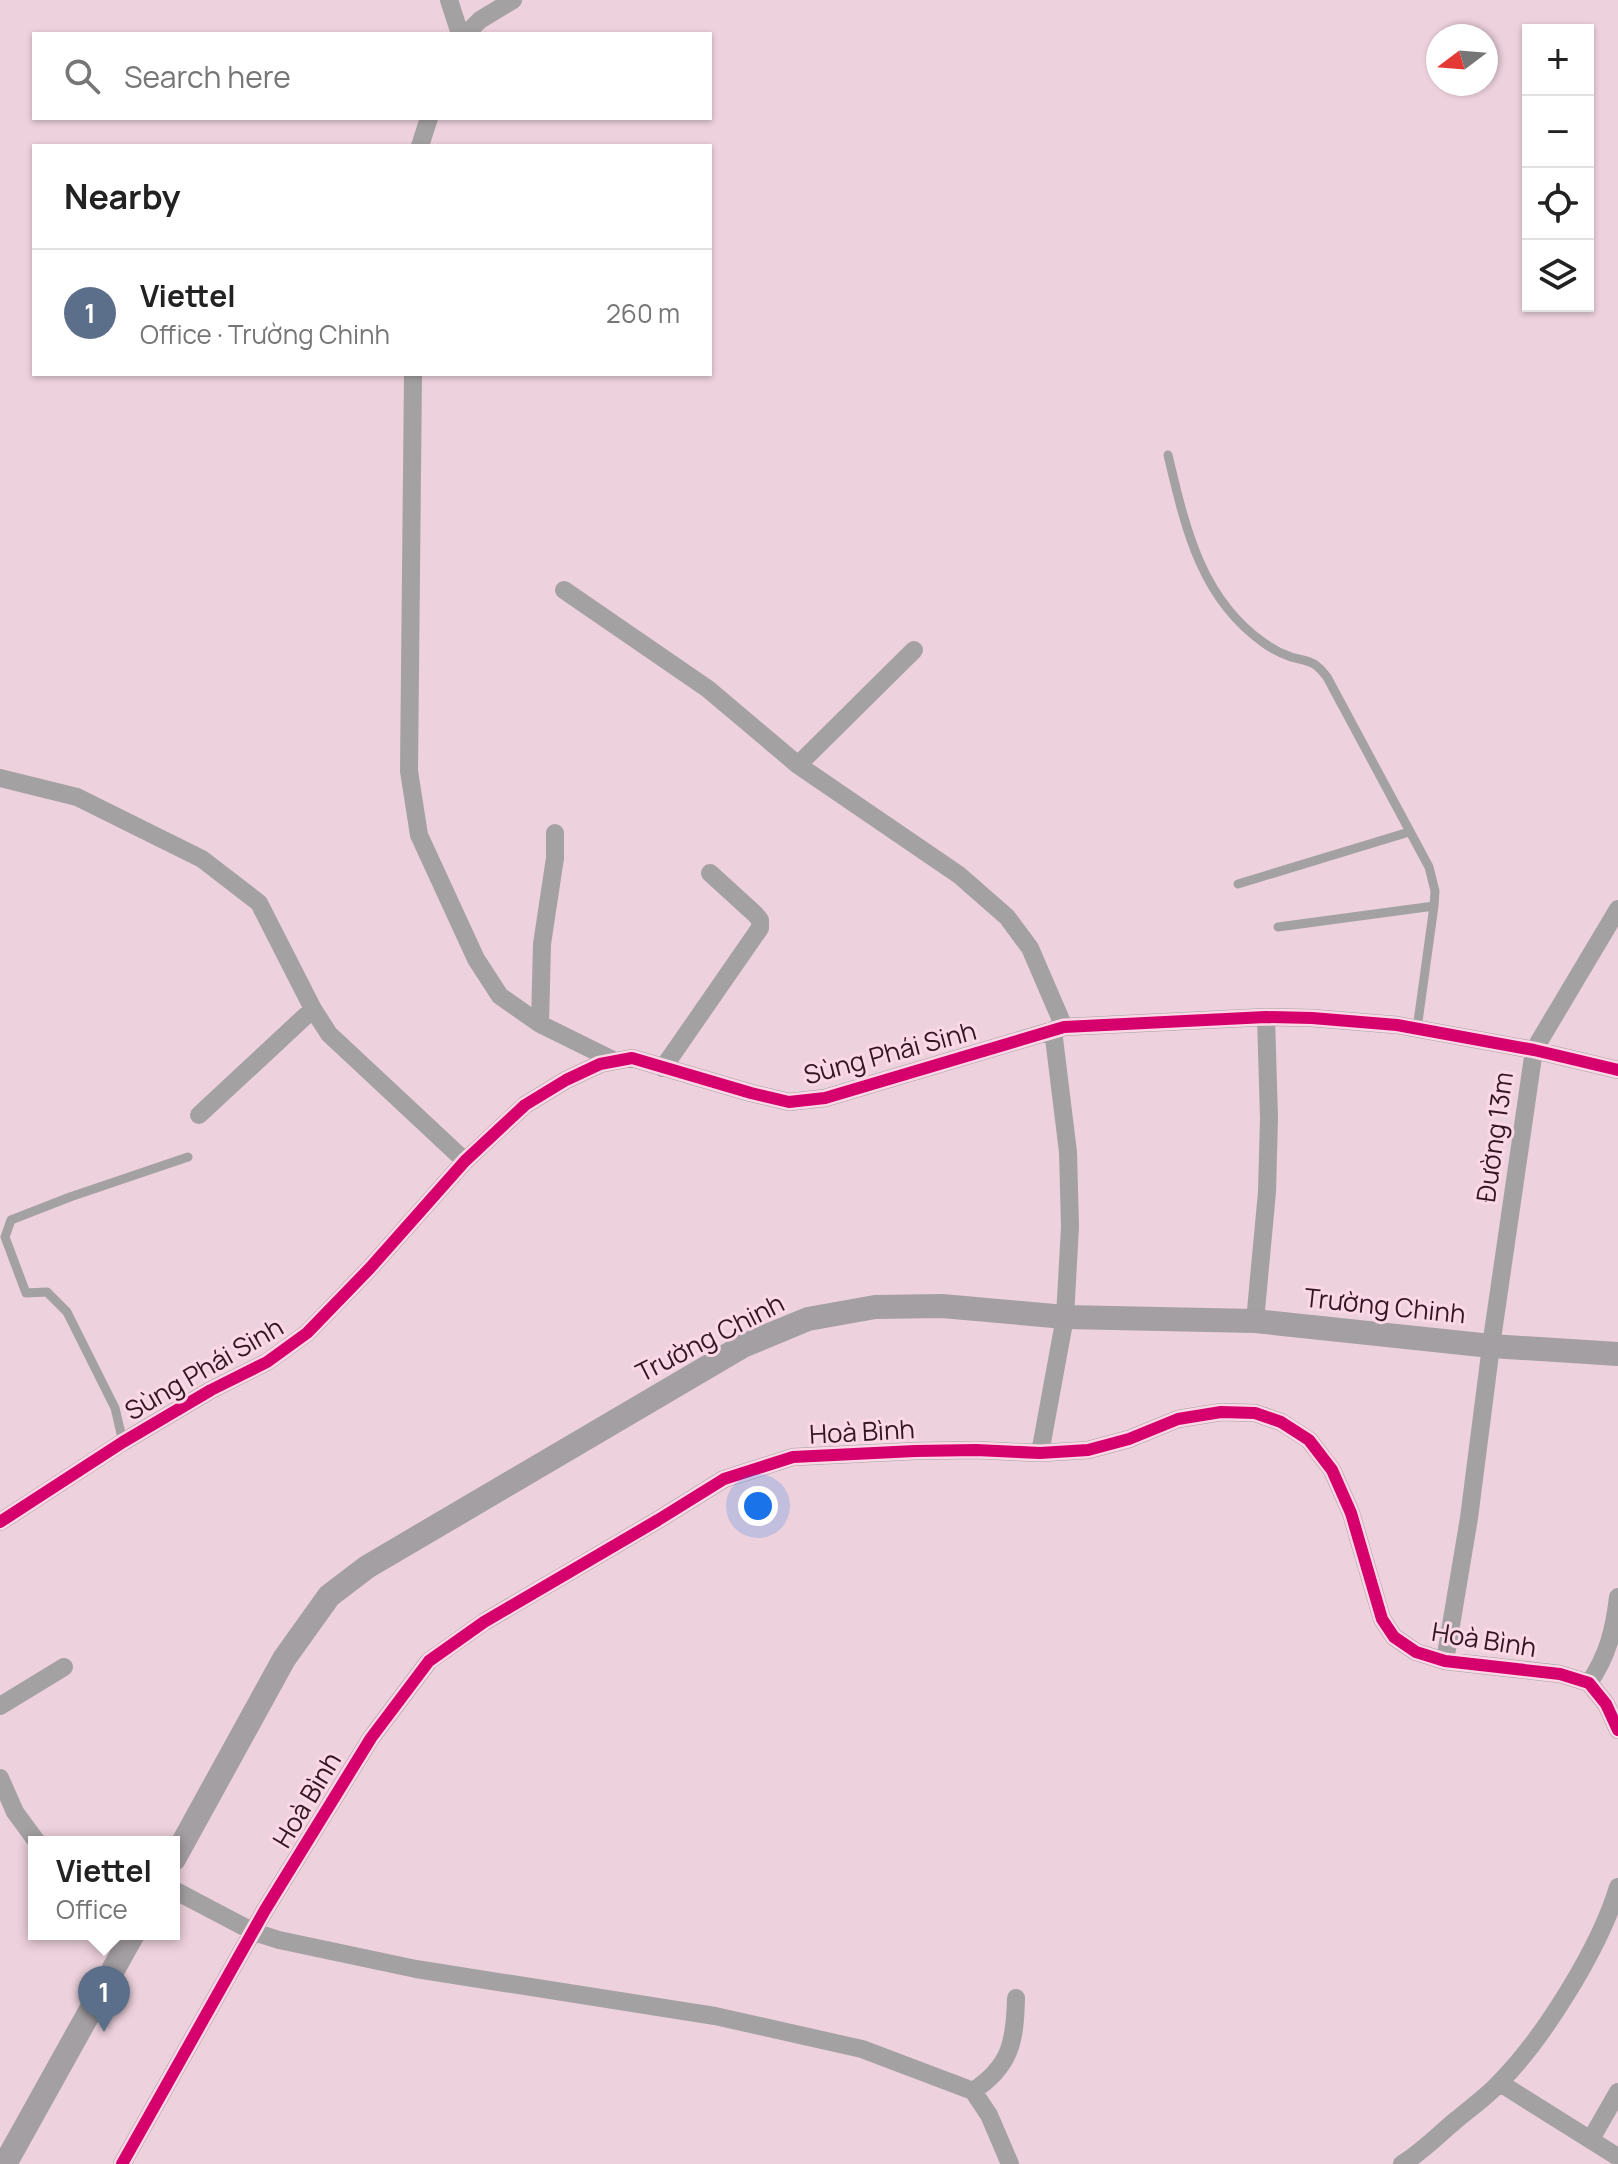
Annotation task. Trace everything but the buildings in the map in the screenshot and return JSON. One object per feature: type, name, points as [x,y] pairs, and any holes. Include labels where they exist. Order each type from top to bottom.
[{"type":"street","points":[[449,0],[462,32]]},
{"type":"street","points":[[465,32],[513,0]]},
{"type":"street","points":[[421,144],[428,120]]},
{"type":"street","points":[[413,376],[409,771],[419,835],[476,959],[500,996],[540,1024],[615,1061]]},
{"type":"street","points":[[564,590],[708,689],[798,765],[959,875],[1007,917],[1030,948],[1058,1028],[1068,1152],[1070,1227],[1065,1317],[1040,1453]]},
{"type":"street","points":[[798,765],[914,650]]},
{"type":"street","points":[[0,778],[77,797],[202,859],[259,903],[329,1034],[465,1161]]},
{"type":"street","points":[[540,1024],[542,944],[555,858],[555,833]]},
{"type":"street","points":[[663,1068],[760,928],[760,920],[755,914],[710,873]]},
{"type":"street","name":"Đường 13m","points":[[1445,1661],[1469,1518],[1534,1050],[1618,909]]},
{"type":"street","points":[[199,1115],[313,1009]]},
{"type":"street","points":[[1255,1321],[1267,1192],[1269,1118],[1266,1017]]},
{"type":"street","name":"Sùng Phái Sinh","points":[[0,1522],[123,1442],[211,1390],[267,1362],[307,1333],[370,1268],[465,1161],[525,1105],[600,1064],[632,1058],[789,1102],[825,1098],[1058,1028],[1266,1017],[1312,1018],[1417,1029],[1534,1050],[1618,1070]]},
{"type":"street","name":"Trường Chinh","points":[[180,1848],[284,1659],[329,1596],[367,1567],[743,1346],[808,1319],[875,1307],[942,1306],[1065,1317],[1255,1321],[1491,1346],[1618,1354]]},
{"type":"street","name":"Hoà Bình","points":[[122,2164],[254,1932],[371,1738],[429,1661],[484,1622],[724,1479],[793,1457],[915,1451],[1040,1453],[1088,1450],[1129,1439],[1178,1419],[1221,1412],[1255,1413],[1281,1422],[1309,1440],[1332,1470],[1351,1513],[1382,1619],[1394,1637],[1416,1652],[1445,1661],[1560,1674],[1589,1683]]},
{"type":"street","points":[[1618,1597],[1614,1626],[1603,1663],[1589,1683],[1606,1704],[1618,1730]]},
{"type":"street","points":[[0,1706],[64,1667]]},
{"type":"street","points":[[0,1778],[15,1812],[33,1836]]},
{"type":"street","points":[[1402,2164],[1418,2154],[1500,2083],[1526,2053],[1560,2002],[1595,1940],[1613,1905],[1618,1887]]},
{"type":"street","points":[[180,1893],[254,1932],[279,1940],[416,1969],[715,2016],[862,2049],[973,2091],[989,2115],[1010,2164]]},
{"type":"street","points":[[5,2164],[130,1940]]},
{"type":"street","points":[[973,2091],[988,2081],[1006,2060],[1015,2026],[1016,1998]]},
{"type":"street","points":[[1500,2083],[1618,2157]]},
{"type":"street","points":[[1591,2139],[1618,2092]]},
{"type":"lane","points":[[1168,455],[1186,529],[1211,587],[1234,618],[1265,643],[1289,656],[1308,659],[1327,677],[1429,867],[1435,891],[1434,906],[1417,1029]]},
{"type":"lane","points":[[1238,884],[1409,832]]},
{"type":"lane","points":[[1278,927],[1434,906]]},
{"type":"lane","points":[[123,1442],[115,1408],[67,1312],[47,1292],[26,1293],[5,1237],[11,1220],[188,1157]]},
{"type":"cycle path","points":[[0,1522],[123,1442],[211,1390],[267,1362],[307,1333],[370,1268],[465,1161],[525,1105],[600,1064],[632,1058],[789,1102],[825,1098],[1064,1027],[1266,1017],[1397,1025],[1534,1050],[1618,1070]]},
{"type":"cycle path","points":[[122,2164],[265,1910],[371,1738],[429,1661],[484,1622],[724,1479],[793,1457],[915,1451],[1040,1453],[1088,1450],[1129,1439],[1178,1419],[1221,1412],[1255,1413],[1281,1422],[1309,1440],[1332,1470],[1351,1513],[1382,1619],[1394,1637],[1416,1652],[1445,1661],[1560,1674],[1589,1683],[1606,1704],[1618,1730]]},
{"type":"place","name":"Viettel","points":[[104,2032]]}]
